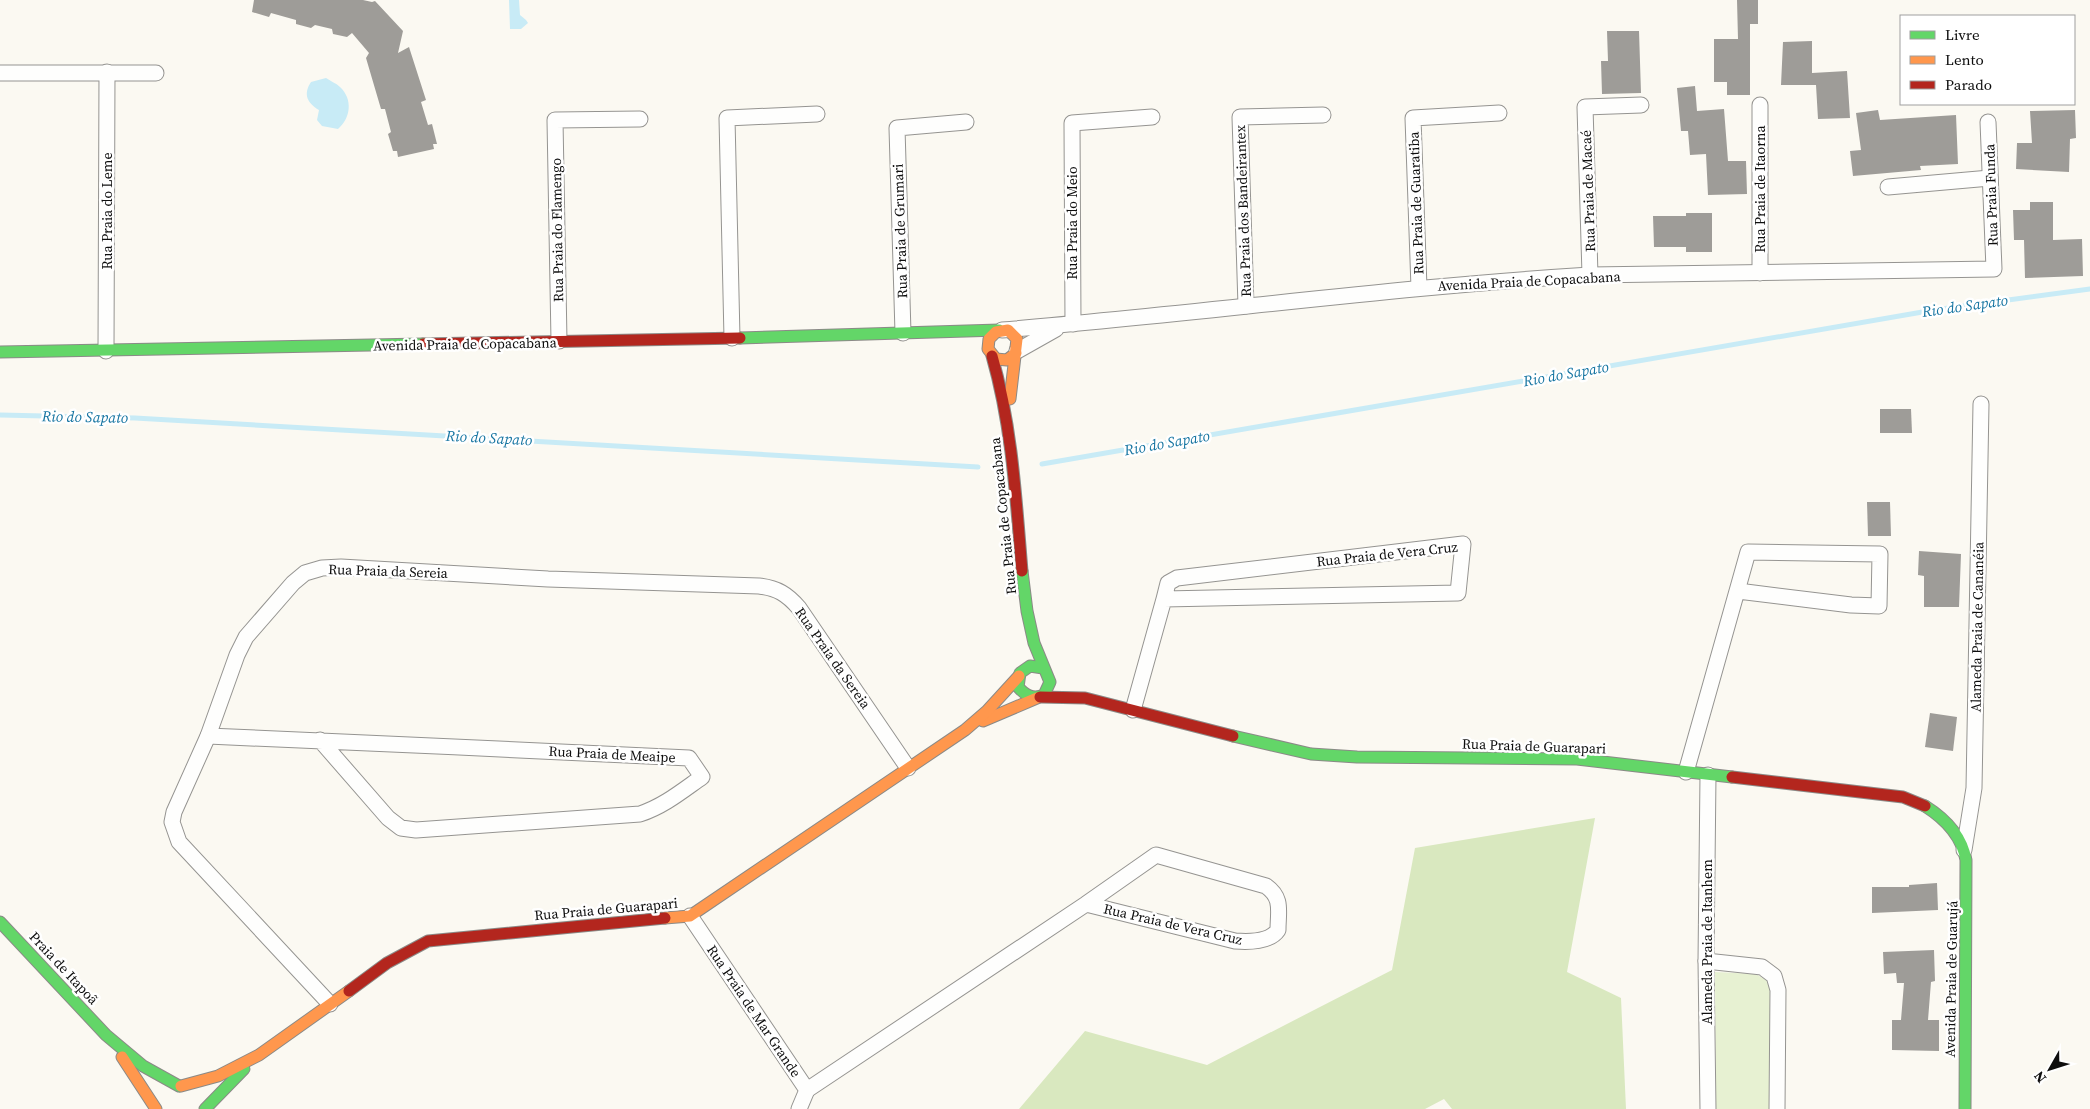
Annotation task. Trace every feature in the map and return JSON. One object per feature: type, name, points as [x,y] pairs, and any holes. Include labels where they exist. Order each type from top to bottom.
[{"type":"street","name":"Rua Praia do Leme","points":[[106,351],[107,72]]},
{"type":"street","points":[[0,74],[156,73]]},
{"type":"street","name":"Rua Praia de Macaé","points":[[1590,276],[1585,106],[1641,105]]},
{"type":"street","name":"Rua Praia de Itaorna","points":[[1760,105],[1760,273]]},
{"type":"street","name":"Rua Praia de Guaratiba","points":[[1419,288],[1413,118],[1499,113]]},
{"type":"street","points":[[732,338],[727,118],[817,114]]},
{"type":"street","name":"Rua Praia dos Bandeirantex","points":[[1246,306],[1240,117],[1323,115]]},
{"type":"street","name":"Rua Praia do Meio","points":[[1070,324],[1072,123],[1152,117]]},
{"type":"street","name":"Rua Praia do Flamengo","points":[[559,341],[554,120],[640,119]]},
{"type":"street","name":"Rua Praia de Grumari","points":[[902,334],[897,128],[966,122]]},
{"type":"street","name":"Rua Praia Funda","points":[[1988,122],[1994,269]]},
{"type":"street","points":[[1888,187],[1990,178]]},
{"type":"street","name":"Avenida Praia de Copacabana","points":[[0,352],[732,338],[1001,330],[1419,288],[1590,276],[1994,269]]},
{"type":"street","name":"Avenida Praia de Copacabana","points":[[1017,352],[1037,338],[1070,324]]},
{"type":"street","points":[[973,346],[991,355],[1002,360],[1012,357],[1017,352],[1017,339],[1008,330],[1001,330],[990,335],[987,345],[991,355]]},
{"type":"street","name":"Avenida Praia de Copacabana","points":[[931,332],[960,342]]},
{"type":"street","name":"Rua Praia de Copacabana","points":[[1008,419],[1012,373],[1017,352]]},
{"type":"street","name":"Rua Praia de Copacabana","points":[[991,355],[1001,384],[1008,419],[1027,610],[1035,647],[1045,670]]},
{"type":"street","name":"Alameda Praia de Cananéia","points":[[1964,850],[1974,788],[1981,404]]},
{"type":"street","name":"Rua Praia de Vera Cruz","points":[[1133,710],[1168,583],[1177,578],[1463,544],[1458,593],[1164,599]]},
{"type":"street","points":[[1686,772],[1748,552],[1880,554],[1878,606],[1851,605],[1738,591]]},
{"type":"street","name":"Rua Praia da Sereia","points":[[330,1004],[179,842],[174,834],[172,822],[174,812],[208,736],[237,655],[246,637],[293,583],[305,573],[322,568],[341,567],[775,588],[789,596],[800,608],[908,768]]},
{"type":"street","name":"Rua Praia de Copacabana","points":[[1019,675],[1026,648],[1027,610]]},
{"type":"street","points":[[1030,666],[1045,670],[1050,682],[1045,694],[1031,698],[1021,692],[1018,687],[1019,675],[1030,666]]},
{"type":"street","name":"Rua Praia de Guarapari","points":[[1045,670],[1062,684],[1085,698]]},
{"type":"street","name":"Rua Praia de Guarapari","points":[[200,1103],[259,1055],[387,963],[407,950],[428,941],[690,916],[965,730],[987,711],[1019,675]]},
{"type":"street","name":"Rua Praia de Guarapari","points":[[965,730],[1038,697],[1085,698],[1231,736],[1310,754],[1357,757],[1577,760],[1903,797],[1921,802],[1939,815],[1953,831],[1964,850]]},
{"type":"street","name":"Rua Praia de Meaipe","points":[[208,736],[320,740],[689,758],[702,777],[668,802],[656,809],[640,814],[416,830],[401,828],[388,818],[320,740]]},
{"type":"street","name":"Alameda Praia de Itanhem","points":[[1708,775],[1706,961],[1708,1109]]},
{"type":"street","name":"Avenida Praia de Guarujá","points":[[1964,850],[1967,872],[1965,1109]]},
{"type":"street","name":"Rua Praia de Vera Cruz","points":[[807,1090],[1086,904],[1156,855],[1266,886],[1276,895],[1279,901],[1278,930],[1276,933],[1256,941],[1235,941],[1086,904]]},
{"type":"street","name":"Rua Praia de Mar Grande","points":[[690,916],[807,1090],[799,1109]]},
{"type":"street","name":"Praia de Itapoã","points":[[0,922],[106,1035],[160,1102]]},
{"type":"street","points":[[1706,961],[1762,967],[1774,976],[1778,990],[1777,1109]]},
{"type":"street","name":"Praia de Itapoã","points":[[106,1035],[143,1066],[180,1086],[200,1103]]},
{"type":"street","name":"Rua Praia de Guarapari","points":[[160,1102],[171,1087],[218,1076],[259,1055]]},
{"type":"green space","points":[[1595,818],[1567,972],[1621,998],[1626,1109],[1452,1109],[1444,1099],[1425,1109],[1019,1109],[1085,1031],[1207,1065],[1392,970],[1415,848]]},
{"type":"green space","points":[[1715,972],[1756,974],[1767,981],[1771,993],[1770,1109],[1716,1109]]},
{"type":"water","points":[[509,0],[519,0],[520,15],[528,23],[521,29],[510,29]]},
{"type":"water","points":[[326,78],[340,87],[349,103],[346,119],[338,129],[322,126],[317,120],[319,110],[309,101],[307,94],[311,82]]},
{"type":"building","points":[[254,0],[375,1],[403,31],[398,53],[409,47],[426,100],[421,102],[428,125],[432,124],[437,144],[433,144],[434,149],[398,157],[397,151],[393,151],[388,134],[391,132],[385,109],[381,109],[366,58],[369,53],[352,33],[347,37],[333,34],[332,29],[315,25],[311,28],[296,24],[296,20],[271,13],[269,17],[252,12]]},
{"type":"building","points":[[1737,0],[1758,0],[1758,24],[1750,24],[1750,95],[1727,95],[1727,82],[1714,82],[1714,39],[1738,39]]},
{"type":"building","points":[[1607,31],[1639,31],[1641,93],[1602,94],[1601,61],[1608,61]]},
{"type":"building","points":[[1812,41],[1812,73],[1847,71],[1850,118],[1818,119],[1816,85],[1781,85],[1783,42]]},
{"type":"building","points":[[1695,86],[1697,111],[1724,109],[1728,161],[1746,161],[1747,194],[1708,195],[1706,154],[1690,155],[1688,131],[1681,131],[1677,88]]},
{"type":"building","points":[[1878,110],[1880,120],[1956,115],[1958,164],[1920,166],[1921,170],[1853,176],[1850,151],[1861,150],[1856,113]]},
{"type":"building","points":[[2075,110],[2076,138],[2070,139],[2069,172],[2016,169],[2017,143],[2032,143],[2030,111]]},
{"type":"building","points":[[2030,202],[2053,202],[2053,240],[2082,239],[2083,276],[2025,278],[2024,240],[2014,240],[2013,210],[2030,210]]},
{"type":"building","points":[[1686,213],[1712,213],[1712,252],[1686,252],[1686,247],[1654,247],[1653,216],[1686,216]]},
{"type":"building","points":[[1880,409],[1911,409],[1912,433],[1880,433]]},
{"type":"building","points":[[1867,502],[1890,502],[1891,536],[1868,536]]},
{"type":"building","points":[[1919,551],[1961,554],[1959,607],[1924,607],[1924,576],[1918,575]]},
{"type":"building","points":[[1930,713],[1957,717],[1953,751],[1925,747]]},
{"type":"building","points":[[1937,883],[1938,910],[1872,913],[1872,887],[1909,887],[1909,885]]},
{"type":"building","points":[[1934,950],[1935,981],[1931,982],[1928,1020],[1939,1020],[1939,1051],[1892,1050],[1892,1020],[1901,1020],[1904,983],[1897,983],[1896,973],[1884,974],[1883,952]]},
{"type":"waterway","name":"Rio do Sapato","points":[[1042,464],[1934,310],[2090,289]]},
{"type":"waterway","name":"Rio do Sapato","points":[[0,415],[135,418],[978,467]]},
{"type":"traffic: fast","points":[[740,338],[999,330]]},
{"type":"traffic: fast","points":[[0,352],[423,344]]},
{"type":"traffic: fast","points":[[1022,571],[1027,611],[1034,643],[1050,682],[1044,695],[1036,697],[1030,696],[1018,687],[1020,673],[1030,666],[1043,668]]},
{"type":"traffic: fast","points":[[1233,736],[1311,754],[1357,757],[1577,759],[1732,777]]},
{"type":"traffic: fast","points":[[1925,806],[1951,828],[1961,843],[1966,860],[1965,1109]]},
{"type":"traffic: fast","points":[[0,922],[106,1035],[143,1066],[179,1086]]},
{"type":"traffic: fast","points":[[205,1109],[244,1069]]},
{"type":"traffic: slow","points":[[1010,399],[1017,339],[1008,330],[996,332],[989,339],[988,349],[996,359],[1007,360],[1016,353]]},
{"type":"traffic: slow","points":[[665,918],[690,916],[965,730],[987,711],[1019,676]]},
{"type":"traffic: slow","points":[[983,721],[1037,698]]},
{"type":"traffic: slow","points":[[181,1086],[218,1076],[259,1055],[349,991]]},
{"type":"traffic: slow","points":[[122,1057],[156,1109]]},
{"type":"traffic: jam","points":[[423,344],[740,338]]},
{"type":"traffic: jam","points":[[992,356],[1009,436],[1022,571]]},
{"type":"traffic: jam","points":[[1040,697],[1085,698],[1233,736]]},
{"type":"traffic: jam","points":[[1732,777],[1903,797],[1925,806]]},
{"type":"traffic: jam","points":[[349,991],[387,963],[428,941],[665,918]]}]
